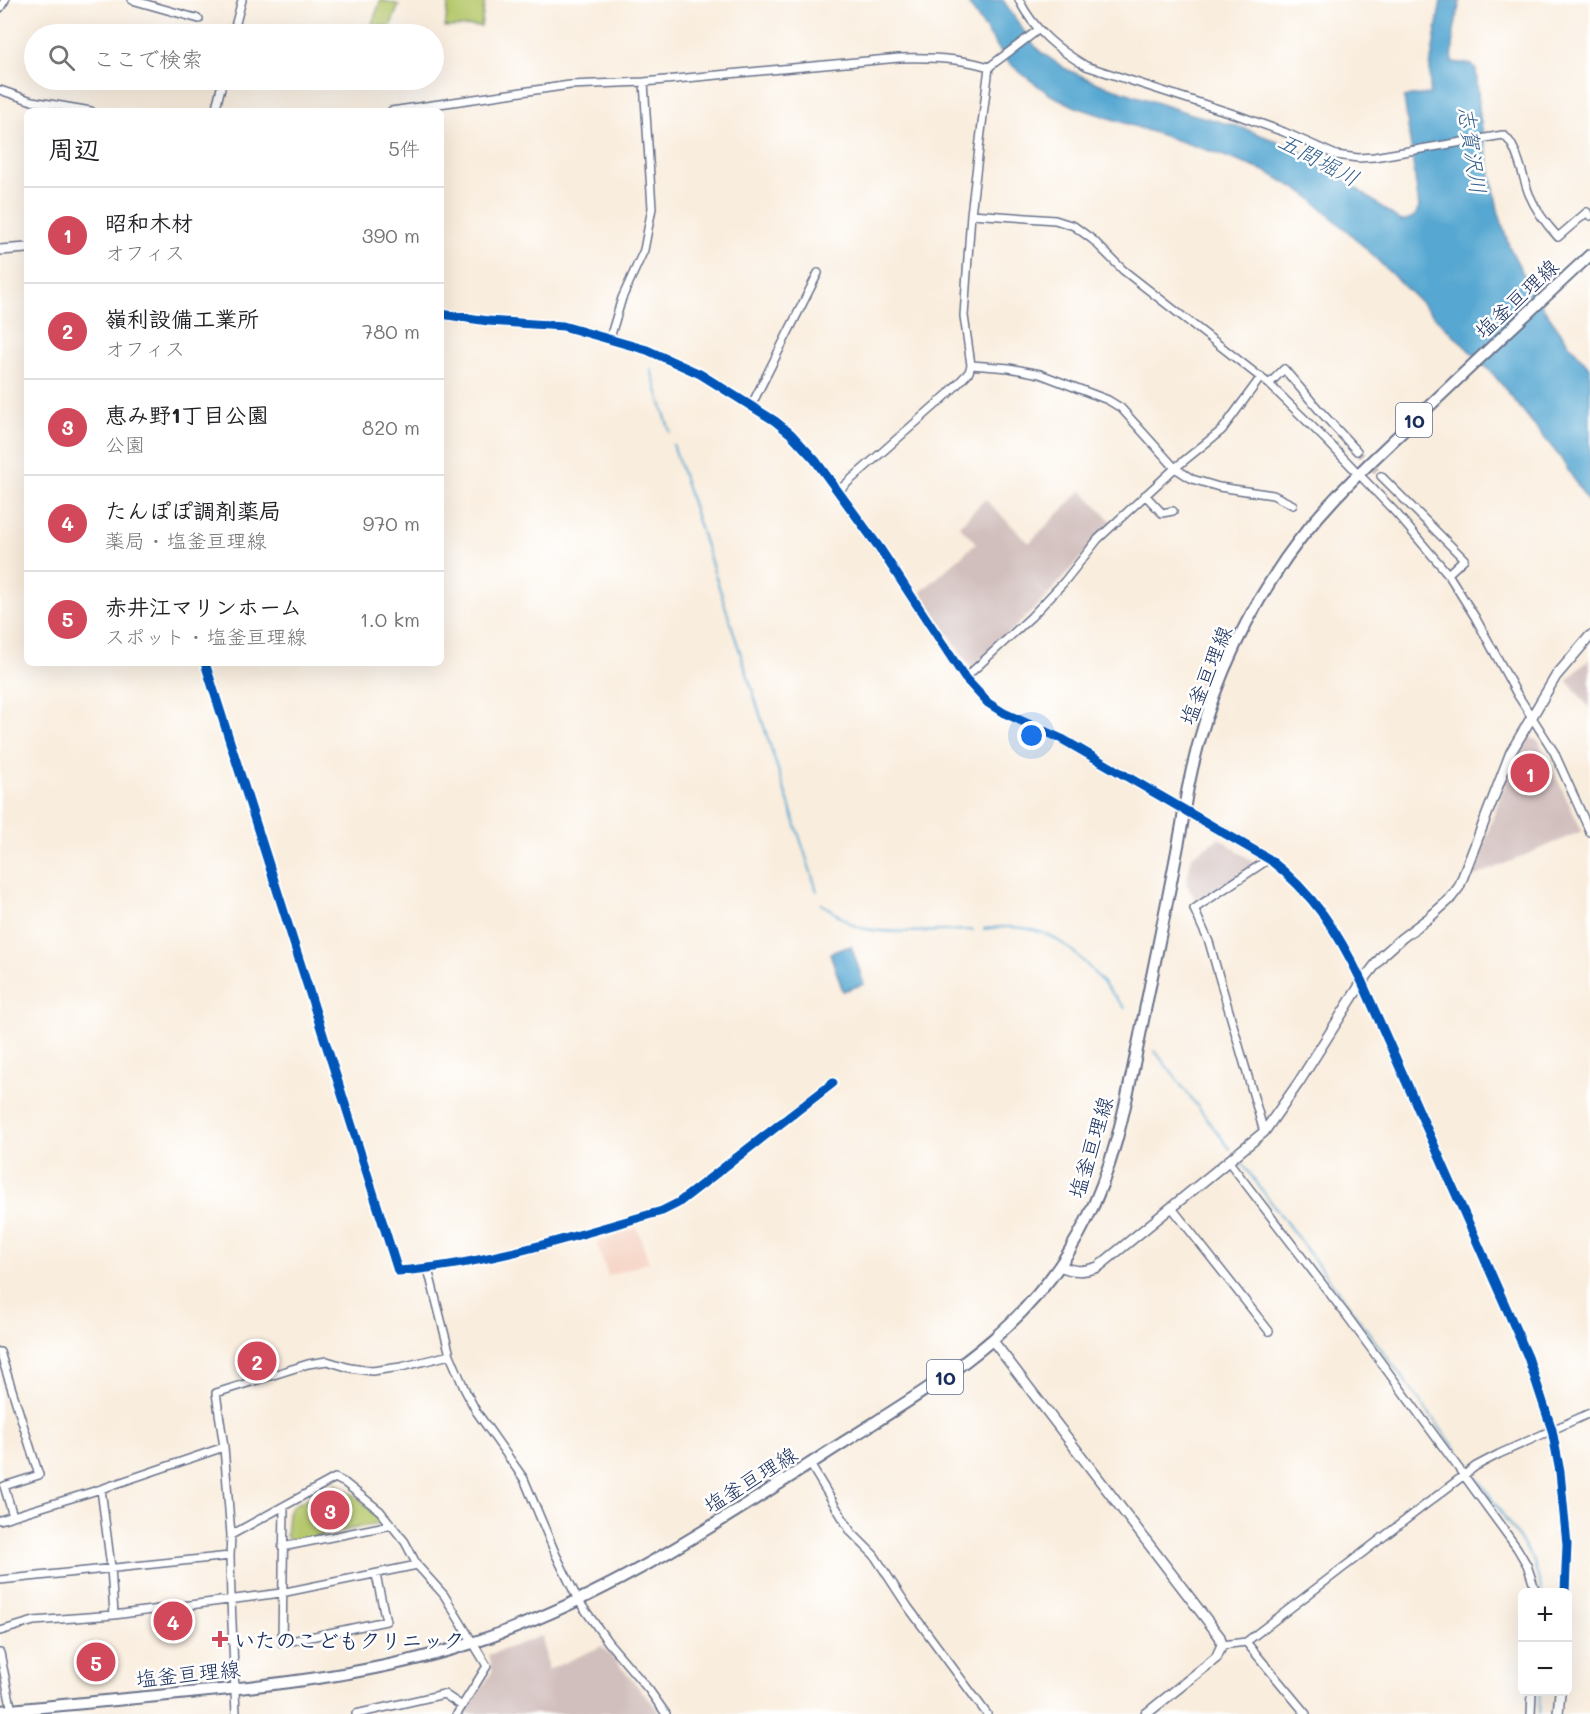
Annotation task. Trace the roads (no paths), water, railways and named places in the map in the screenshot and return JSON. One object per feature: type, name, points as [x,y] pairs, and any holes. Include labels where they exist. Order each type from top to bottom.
[{"type":"main road","name":"塩釜亘理線","points":[[0,1711],[12,1712],[335,1676],[408,1661],[474,1642],[529,1622],[630,1574],[699,1534],[938,1382],[993,1341],[1033,1301],[1060,1266],[1083,1229],[1098,1196],[1114,1150],[1131,1080],[1196,752],[1229,658],[1251,615],[1276,572],[1320,513],[1358,474],[1590,255]]},
{"type":"street","points":[[0,8],[5,0]]},
{"type":"street","points":[[132,0],[199,19]]},
{"type":"street","points":[[236,24],[242,0]]},
{"type":"street","points":[[1019,0],[1038,30],[1064,53],[1086,66],[1237,115],[1284,132],[1336,155],[1358,158],[1403,153],[1503,135],[1508,138],[1541,218],[1558,237],[1587,212],[1590,216]]},
{"type":"street","points":[[838,491],[948,394],[969,372],[971,365],[964,316],[971,214],[989,67],[1038,30]]},
{"type":"street","points":[[412,108],[570,85],[644,82],[901,58],[932,58],[989,67]]},
{"type":"street","points":[[610,338],[622,298],[644,250],[652,208],[644,82]]},
{"type":"street","points":[[0,90],[32,101],[73,108]]},
{"type":"street","points":[[216,108],[220,90]]},
{"type":"street","points":[[971,214],[1055,220],[1074,226],[1093,240],[1123,270],[1269,384],[1397,514],[1448,574],[1554,752],[1590,832]]},
{"type":"street","points":[[0,250],[24,248]]},
{"type":"street","points":[[751,406],[818,273]]},
{"type":"street","points":[[444,314],[488,321],[563,326],[610,338],[677,362],[751,406],[804,446],[881,550],[965,678],[981,697],[996,709],[1062,739],[1269,859],[1287,873],[1318,905],[1332,925],[1362,982],[1527,1357],[1552,1430],[1560,1472],[1567,1545],[1565,1588]]},
{"type":"street","points":[[971,365],[1009,368],[1040,374],[1108,400],[1121,408],[1175,468],[1191,478],[1219,487],[1273,495],[1293,505]]},
{"type":"street","points":[[1269,384],[1284,369],[1357,451]]},
{"type":"street","points":[[965,678],[1031,617],[1064,582],[1098,539],[1175,468],[1222,430],[1261,377]]},
{"type":"street","points":[[1381,476],[1464,559],[1448,574]]},
{"type":"street","points":[[1145,495],[1162,513],[1173,511]]},
{"type":"street","points":[[1060,1266],[1072,1271],[1084,1272],[1098,1267],[1264,1132],[1299,1082],[1362,982],[1383,955],[1449,900],[1459,887],[1511,752],[1556,676],[1590,636]]},
{"type":"street","points":[[206,666],[398,1271],[428,1269],[509,1254],[662,1210],[678,1203],[833,1083]]},
{"type":"street","points":[[1264,1132],[1209,942],[1194,909],[1269,859]]},
{"type":"street","points":[[1229,1162],[1465,1475],[1522,1556],[1535,1588]]},
{"type":"street","points":[[1172,1208],[1269,1330]]},
{"type":"street","points":[[428,1269],[450,1355],[476,1411],[524,1479],[578,1600],[608,1642],[649,1690],[666,1714]]},
{"type":"street","points":[[993,1341],[1220,1637],[1222,1645],[1216,1658],[1146,1714]]},
{"type":"street","points":[[0,1352],[39,1475],[4,1486],[3,1494],[13,1516]]},
{"type":"street","points":[[236,1714],[231,1600],[231,1535],[224,1447],[216,1393],[308,1364],[327,1361],[350,1368],[372,1371],[401,1367],[450,1355]]},
{"type":"street","points":[[1222,1645],[1246,1642],[1476,1466],[1590,1413]]},
{"type":"street","points":[[0,1520],[101,1490],[224,1447]]},
{"type":"street","points":[[810,1464],[851,1532],[874,1555],[908,1607],[987,1714]]},
{"type":"street","points":[[231,1535],[335,1478],[345,1483],[380,1511],[405,1542],[417,1565],[444,1595],[487,1666],[457,1714]]},
{"type":"street","points":[[101,1490],[111,1567],[114,1615]]},
{"type":"street","points":[[284,1507],[282,1644],[386,1621],[376,1575]]},
{"type":"street","points":[[282,1547],[391,1525]]},
{"type":"street","points":[[0,1580],[230,1556]]},
{"type":"street","points":[[0,1631],[34,1621],[114,1615],[281,1593],[417,1565]]},
{"type":"street","points":[[1246,1642],[1306,1714]]},
{"type":"street","points":[[0,1653],[12,1712]]},
{"type":"street","points":[[356,1714],[444,1694],[462,1706]]},
{"type":"street","points":[[1531,1714],[1532,1696]]},
{"type":"street","points":[[1558,1714],[1560,1696]]},
{"type":"water","name":"志賀沢川","points":[[966,0],[1003,0],[1031,42],[1042,53],[1066,69],[1097,83],[1188,113],[1243,128],[1293,148],[1320,162],[1401,221],[1413,217],[1419,207],[1404,97],[1430,94],[1430,67],[1441,0],[1460,0],[1454,31],[1452,62],[1471,64],[1476,69],[1480,118],[1498,210],[1509,246],[1533,293],[1569,344],[1590,368],[1590,505],[1560,457],[1494,375],[1356,239],[1307,195],[1267,172],[1076,107],[1051,95],[1007,61]]},
{"type":"water","points":[[851,946],[864,984],[843,991],[830,953]]},
{"type":"waterway","points":[[651,370],[670,432]]},
{"type":"waterway","points":[[673,444],[817,891]]},
{"type":"waterway","points":[[821,904],[851,924],[867,929],[896,932],[973,930]]},
{"type":"waterway","points":[[984,929],[1009,927],[1031,929],[1049,936],[1080,958],[1125,1008]]},
{"type":"waterway","points":[[1155,1051],[1230,1149]]},
{"type":"waterway","points":[[1241,1162],[1467,1464]]},
{"type":"waterway","points":[[1477,1477],[1533,1559],[1541,1588]]},
{"type":"waterway","points":[[1539,1714],[1540,1696]]},
{"type":"tunnel","points":[[1357,451],[1381,476]]},
{"type":"place","name":"昭和木材","points":[[1530,773]]},
{"type":"place","name":"嶺利設備工業所","points":[[257,1361]]},
{"type":"place","name":"恵み野1丁目公園","points":[[330,1510]]},
{"type":"place","name":"たんぽぽ調剤薬局","points":[[173,1621]]},
{"type":"place","name":"いたのこどもクリニック","points":[[220,1639]]},
{"type":"place","name":"赤井江マリンホーム","points":[[96,1662]]},
{"type":"water label","name":"五間堀川","points":[[1319,159]]}]
